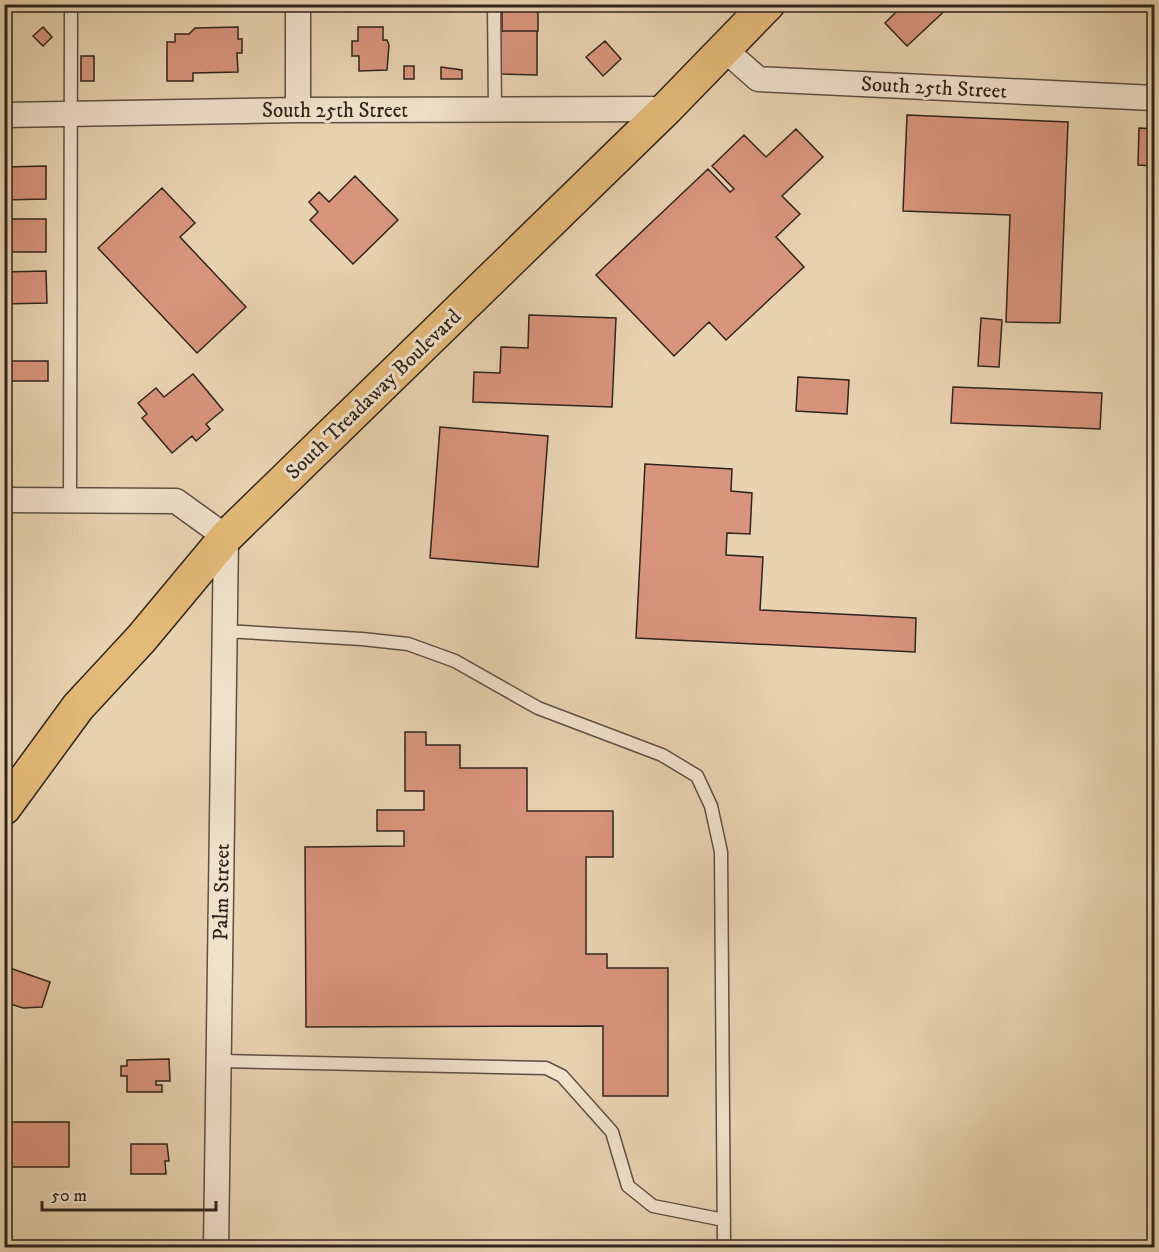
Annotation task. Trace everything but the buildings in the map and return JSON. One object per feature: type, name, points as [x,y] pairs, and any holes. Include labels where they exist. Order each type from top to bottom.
[{"type":"main road","name":"South Treadaway Boulevard","points":[[4,808],[78,707],[141,639],[226,537],[666,109],[768,4]]},
{"type":"street","points":[[298,4],[298,110]]},
{"type":"street","name":"South 25th Street","points":[[724,49],[758,79],[1155,98]]},
{"type":"street","name":"South 25th Street","points":[[4,115],[298,110],[666,109]]},
{"type":"street","points":[[4,500],[176,501],[226,537]]},
{"type":"street","name":"Palm Street","points":[[216,1248],[226,537]]},
{"type":"lane","points":[[70,500],[71,4]]},
{"type":"lane","points":[[494,4],[495,110]]},
{"type":"lane","points":[[224,631],[408,644],[455,661],[538,708],[662,755],[697,776],[711,806],[720,852],[724,1248]]},
{"type":"lane","points":[[219,1061],[546,1068],[562,1076],[612,1132],[628,1186],[653,1206],[724,1220]]}]
